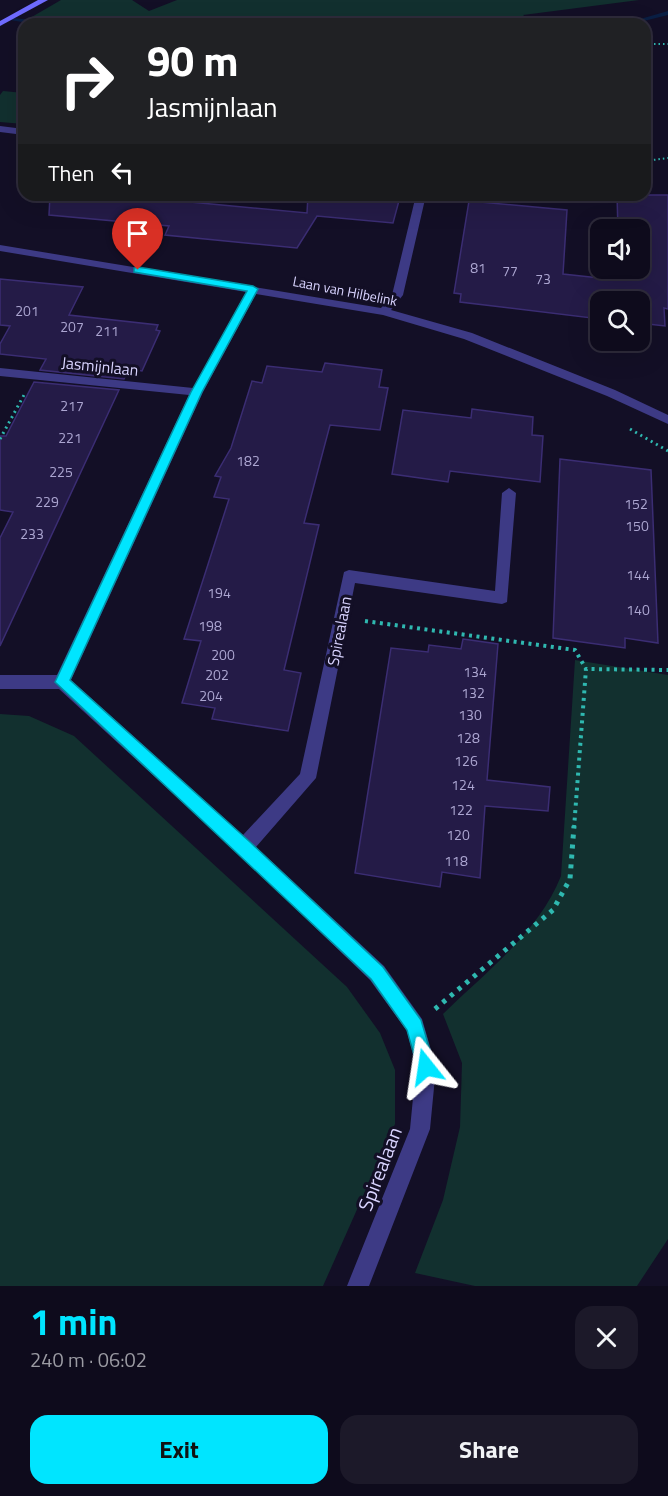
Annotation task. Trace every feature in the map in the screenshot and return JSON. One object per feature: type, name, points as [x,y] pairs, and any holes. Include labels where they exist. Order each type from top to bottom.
[{"type":"main road","points":[[0,24],[44,0]]},
{"type":"street","points":[[0,129],[18,131]]},
{"type":"street","points":[[384,312],[397,295],[420,201]]},
{"type":"street","name":"Laan van Hilbelink","points":[[0,248],[384,312],[468,336],[611,393],[668,420]]},
{"type":"street","points":[[0,682],[62,682],[197,392],[253,289]]},
{"type":"street","name":"Jasmijnlaan","points":[[0,372],[197,392]]},
{"type":"street","name":"Spirealaan","points":[[244,847],[308,778],[349,576],[502,598],[509,493]]},
{"type":"street","name":"Spirealaan","points":[[62,682],[244,847],[377,973],[415,1026],[426,1067],[420,1129],[358,1286]]},
{"type":"path","points":[[651,44],[668,44]]},
{"type":"path","points":[[651,160],[668,159]]},
{"type":"path","points":[[0,439],[35,375]]},
{"type":"path","points":[[627,428],[668,451]]},
{"type":"path","points":[[342,618],[575,650],[586,669],[570,879],[552,910],[415,1026]]},
{"type":"path","points":[[586,669],[668,670]]},
{"type":"green space","points":[[61,0],[132,0],[149,11],[177,0],[639,0],[523,15],[527,18],[30,18]]},
{"type":"green space","points":[[3,91],[18,92],[18,124],[0,122],[0,95]]},
{"type":"green space","points":[[575,660],[668,675],[668,1239],[637,1286],[475,1286],[415,1273],[443,1200],[460,1127],[462,1063],[443,1014],[525,933],[551,896],[561,876]]},
{"type":"green space","points":[[0,714],[29,716],[74,736],[347,987],[380,1033],[395,1070],[395,1124],[323,1286],[0,1286]]},
{"type":"building","points":[[651,195],[668,195],[668,309],[664,308],[665,326],[650,324],[650,291],[590,291],[590,318],[460,302],[461,294],[454,293],[469,201],[567,210],[563,274],[590,277],[590,279],[650,279],[650,219],[618,219],[617,201],[651,201]]},
{"type":"building","points":[[50,201],[180,201],[307,213],[308,201],[399,201],[393,223],[317,216],[297,248],[165,235],[169,226],[49,215]]},
{"type":"building","points":[[0,279],[83,287],[69,315],[158,325],[156,330],[160,331],[142,371],[129,369],[124,379],[40,370],[46,359],[0,354],[0,344],[10,326],[0,325]]},
{"type":"building","points":[[325,363],[382,370],[379,387],[388,388],[380,430],[330,425],[304,523],[319,525],[284,670],[301,673],[288,731],[212,719],[215,708],[182,703],[201,641],[184,639],[229,499],[214,497],[221,477],[215,476],[231,448],[252,381],[262,383],[267,366],[322,372]]},
{"type":"building","points":[[34,382],[119,390],[0,646],[0,538],[13,512],[0,510],[0,436],[6,436]]},
{"type":"building","points":[[472,409],[533,417],[532,435],[543,436],[540,482],[450,471],[448,482],[392,474],[403,410],[471,418]]},
{"type":"building","points":[[560,459],[651,470],[658,643],[625,638],[625,648],[553,638]]},
{"type":"building","points":[[463,639],[498,644],[487,780],[550,787],[548,811],[485,806],[480,878],[442,872],[440,887],[355,873],[391,648],[428,652],[429,645],[461,649]]},
{"type":"waterway","points":[[649,18],[668,13]]},
{"type":"waterway","points":[[13,20],[18,21]]},
{"type":"route","points":[[138,270],[253,289],[197,392],[62,682],[244,847],[377,973],[415,1026],[426,1067]]}]
